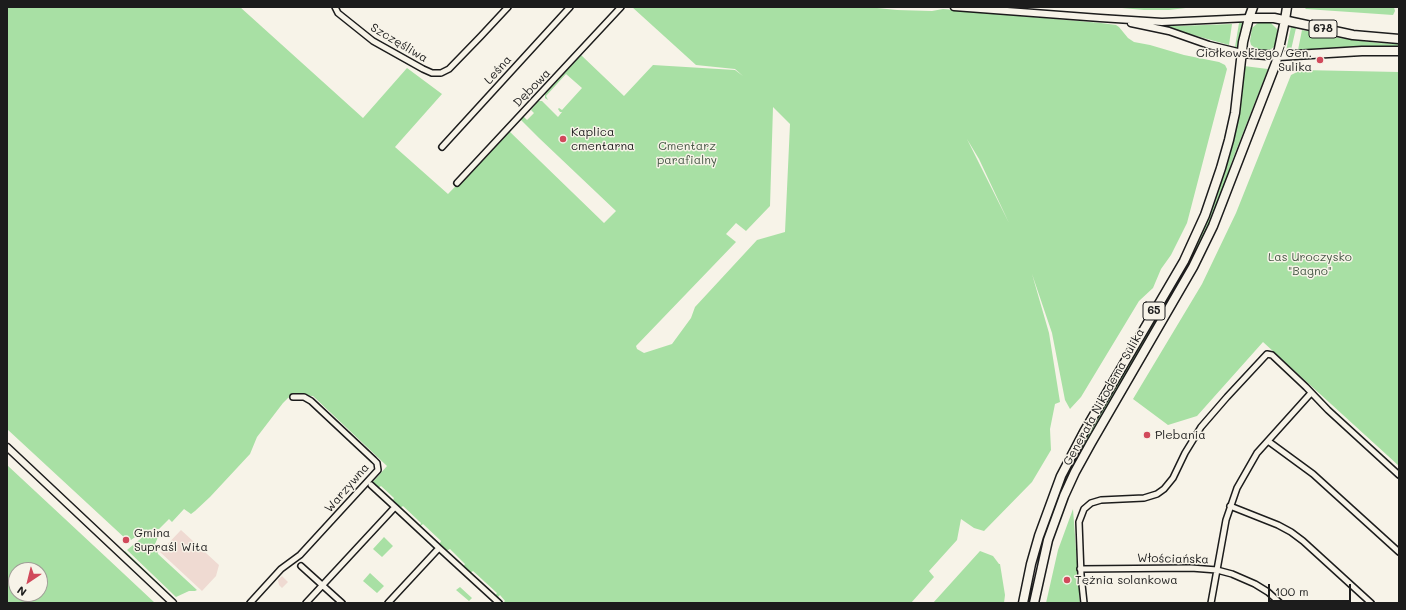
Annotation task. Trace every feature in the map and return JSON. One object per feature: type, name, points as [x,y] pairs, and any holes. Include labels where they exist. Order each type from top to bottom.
[{"type":"main road","name":"65","points":[[1242,53],[1252,7]]},
{"type":"main road","name":"65","points":[[1278,56],[1287,7]]},
{"type":"main road","name":"678","points":[[1249,18],[1274,18],[1352,35],[1399,39]]},
{"type":"main road","name":"678","points":[[1242,53],[1278,56],[1362,51],[1399,51]]},
{"type":"main road","name":"Generała Nikodema Sulika","points":[[1023,603],[1031,564],[1039,536],[1061,476],[1084,432],[1184,261],[1201,225],[1216,186],[1229,140],[1235,113],[1242,53]]},
{"type":"main road","name":"Generała Nikodema Sulika","points":[[1034,603],[1048,540],[1067,490],[1091,443],[1194,267],[1207,239],[1278,56]]},
{"type":"main road","points":[[1061,476],[1065,473],[1068,476],[1067,490]]},
{"type":"street","name":"Szczęśliwa","points":[[335,7],[338,13],[373,41],[423,69],[432,73],[441,73],[449,69],[508,7]]},
{"type":"street","name":"Leśna","points":[[442,147],[570,7]]},
{"type":"street","name":"Dębowa","points":[[457,183],[621,7]]},
{"type":"street","points":[[954,7],[1162,22],[1249,18]]},
{"type":"street","points":[[1100,18],[1145,25],[1169,31],[1209,45],[1242,53]]},
{"type":"street","points":[[1084,603],[1080,568],[1079,522],[1080,516],[1088,504],[1101,500],[1151,496],[1164,489],[1173,478],[1185,453],[1201,427],[1267,354],[1272,355],[1399,475]]},
{"type":"street","points":[[1211,603],[1230,506],[1242,478],[1257,453],[1311,393]]},
{"type":"street","name":"Warzywna","points":[[250,603],[281,569],[296,559],[378,470],[377,463],[311,401],[304,397],[292,397]]},
{"type":"street","points":[[1268,441],[1313,474],[1399,552]]},
{"type":"street","points":[[7,447],[173,603]]},
{"type":"street","points":[[371,485],[499,603]]},
{"type":"street","points":[[1230,506],[1291,532],[1303,541],[1371,603]]},
{"type":"street","points":[[306,603],[395,507]]},
{"type":"street","points":[[388,603],[439,548]]},
{"type":"street","points":[[301,566],[342,603]]},
{"type":"street","name":"Włościańska","points":[[1080,568],[1191,568],[1217,570],[1232,574],[1261,587],[1280,603]]},
{"type":"shaded area","points":[[181,530],[219,565],[216,576],[202,591],[160,552]]},
{"type":"shaded area","points":[[282,576],[288,582],[282,588],[279,585],[278,580]]},
{"type":"green space","name":"Cmentarz parafialny","points":[[7,7],[240,7],[363,118],[407,68],[442,94],[395,147],[448,194],[509,131],[604,223],[616,211],[520,119],[523,116],[527,120],[534,113],[531,110],[538,101],[542,101],[558,117],[562,112],[558,109],[559,108],[562,110],[582,88],[566,74],[546,96],[548,100],[545,98],[545,94],[581,55],[624,96],[653,65],[735,70],[743,76],[735,69],[696,65],[632,7],[867,7],[932,11],[943,9],[1101,23],[1116,25],[1128,38],[1134,42],[1184,55],[1219,62],[1225,65],[1227,69],[1187,223],[1171,255],[1161,269],[1153,288],[1139,301],[1081,397],[1070,409],[1065,400],[1052,333],[1032,274],[1049,333],[1060,402],[1055,404],[1050,429],[1051,450],[1032,482],[984,531],[974,528],[961,519],[957,540],[929,571],[934,577],[911,603],[503,603],[505,601],[500,595],[497,598],[495,596],[497,593],[473,571],[470,573],[463,567],[465,564],[450,549],[446,551],[439,545],[441,541],[423,524],[419,527],[421,523],[403,506],[400,508],[392,502],[394,498],[381,486],[378,488],[372,483],[387,466],[313,396],[296,395],[288,398],[257,437],[250,454],[195,511],[191,514],[184,509],[172,522],[169,519],[159,529],[142,532],[131,540],[127,540],[7,429]],"holes":[[[773,107],[790,124],[785,232],[757,240],[695,307],[691,318],[672,344],[644,353],[637,349],[636,346],[736,242],[726,234],[736,223],[746,231],[770,206]],[[967,139],[979,159],[1009,223]]]},
{"type":"green space","points":[[1111,7],[1194,7],[1169,10],[1144,10]]},
{"type":"green space","points":[[1304,7],[1394,7],[1395,11],[1393,15],[1306,9]]},
{"type":"green space","points":[[1259,22],[1271,23],[1277,29],[1278,32],[1275,46],[1270,50],[1258,50],[1251,45],[1250,41],[1252,28]]},
{"type":"green space","points":[[1239,23],[1243,23],[1239,47],[1235,47]]},
{"type":"green space","points":[[1232,24],[1229,45],[1157,25],[1178,26]]},
{"type":"green space","points":[[1291,27],[1296,28],[1291,50],[1286,51]]},
{"type":"green space","points":[[1302,30],[1340,38],[1399,44],[1399,47],[1350,47],[1298,50]]},
{"type":"green space","points":[[1244,66],[1268,69],[1206,233],[1190,265],[1087,441],[1072,472],[1068,470],[1179,278],[1210,216],[1234,141],[1239,114]]},
{"type":"green space","name":"Las Uroczysko \"Bagno\"","points":[[1301,70],[1399,72],[1399,466],[1263,342],[1197,416],[1168,425],[1133,399],[1202,284],[1236,213],[1291,75]]},
{"type":"green space","points":[[7,465],[155,603],[7,603]]},
{"type":"green space","points":[[1073,509],[1080,603],[1046,603],[1058,550]]},
{"type":"green space","points":[[154,533],[159,535],[155,544],[158,554],[197,590],[189,591],[176,597],[127,550],[144,536]]},
{"type":"green space","points":[[384,537],[393,546],[382,557],[373,549]]},
{"type":"green space","points":[[125,551],[175,599],[171,598],[123,552]]},
{"type":"green space","points":[[980,551],[993,556],[1000,564],[1005,595],[1004,603],[933,603]]},
{"type":"green space","points":[[370,573],[384,586],[377,593],[363,581]]},
{"type":"green space","points":[[460,587],[472,598],[469,601],[456,590]]},
{"type":"place","name":"Ciołkowskiego/Gen. Sulika","points":[[1320,60]]},
{"type":"place","name":"Kaplica cmentarna","points":[[563,139]]},
{"type":"place","name":"Plebania","points":[[1147,435]]},
{"type":"place","name":"Gmina Supraśl Wita","points":[[126,540]]},
{"type":"place","name":"Tężnia solankowa","points":[[1067,580]]}]
